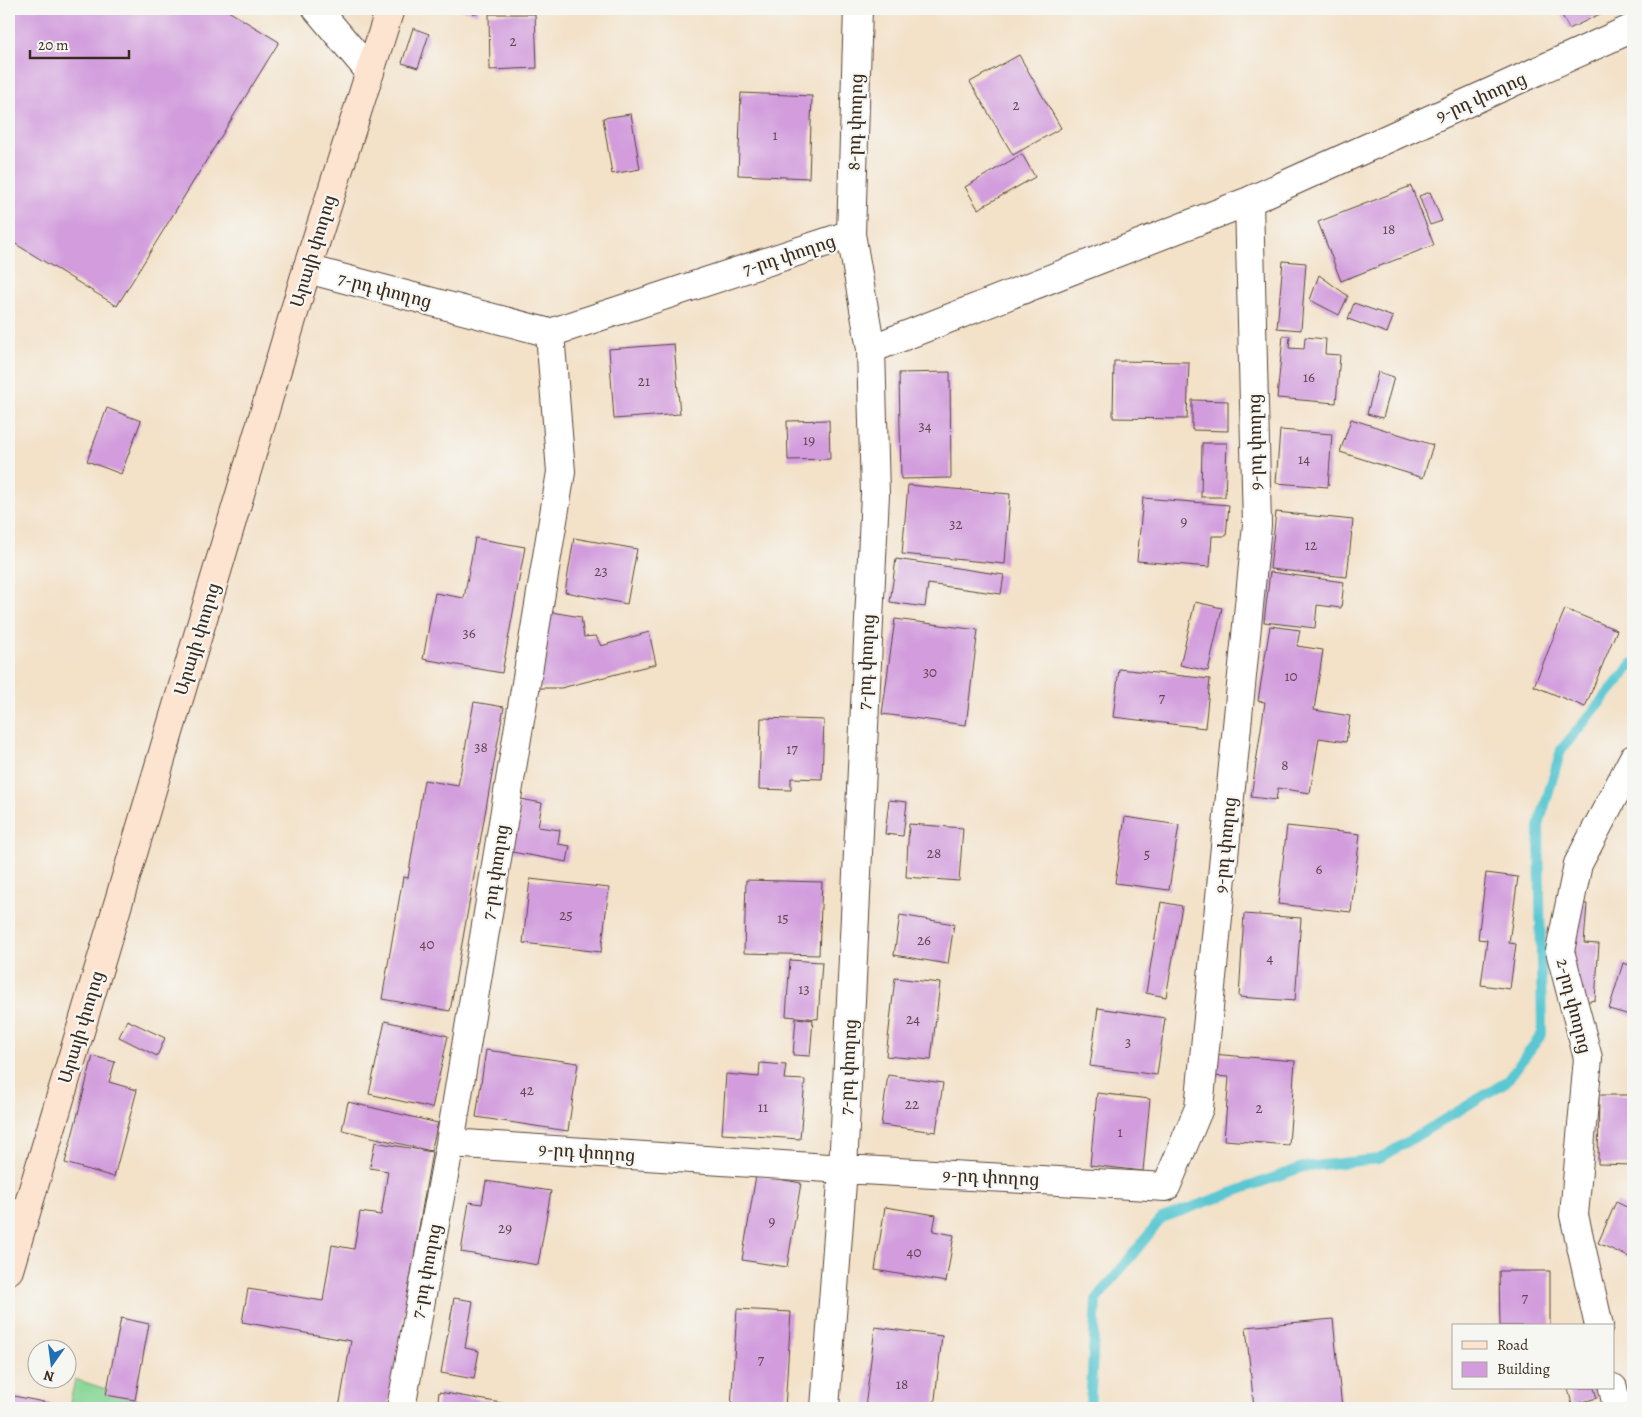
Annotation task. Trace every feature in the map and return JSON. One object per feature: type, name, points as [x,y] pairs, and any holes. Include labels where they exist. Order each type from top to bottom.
[{"type":"main road","name":"Արայի փողոց","points":[[9,1270],[307,269],[390,9]]},
{"type":"street","points":[[317,9],[370,72]]},
{"type":"street","name":"8-րդ փողոց","points":[[851,234],[858,9]]},
{"type":"street","name":"9-րդ փողոց","points":[[450,1144],[1166,1187],[1199,1108],[1257,525],[1249,201],[1633,28]]},
{"type":"street","points":[[871,348],[1249,201]]},
{"type":"street","name":"7-րդ փողոց","points":[[307,269],[550,333],[851,234],[871,348],[875,494],[843,1169],[825,1408]]},
{"type":"street","name":"7-րդ փողոց","points":[[400,1408],[450,1144],[561,472],[550,333]]},
{"type":"street","name":"2-րդ փողոց","points":[[1599,1324],[1574,1215],[1588,1058],[1560,951],[1578,864],[1633,759]]},
{"type":"street","points":[[1613,1390],[1617,1408]]},
{"type":"green space","points":[[78,1380],[164,1408],[69,1408],[73,1390],[78,1390]]},
{"type":"building","points":[[9,9],[225,9],[279,42],[117,306],[9,240]]},
{"type":"building","points":[[459,9],[478,9],[477,14]]},
{"type":"building","points":[[1559,9],[1600,9],[1602,13],[1569,29]]},
{"type":"building","points":[[489,14],[535,14],[537,68],[490,70]]},
{"type":"building","points":[[413,28],[429,34],[418,68],[402,63]]},
{"type":"building","points":[[1019,55],[1061,128],[1013,155],[970,82]]},
{"type":"building","points":[[741,93],[812,96],[809,178],[738,175]]},
{"type":"building","points":[[631,114],[640,169],[612,174],[603,118]]},
{"type":"building","points":[[1022,154],[1035,177],[978,209],[965,187]]},
{"type":"building","points":[[1411,186],[1434,245],[1341,281],[1318,222]]},
{"type":"building","points":[[1430,192],[1442,221],[1430,225],[1419,196]]},
{"type":"building","points":[[1283,261],[1306,263],[1301,330],[1277,328]]},
{"type":"building","points":[[1319,275],[1348,296],[1339,315],[1310,300]]},
{"type":"building","points":[[1354,303],[1393,317],[1387,333],[1348,319]]},
{"type":"building","points":[[1283,336],[1290,336],[1289,348],[1304,349],[1305,337],[1326,339],[1325,354],[1340,355],[1336,403],[1277,398]]},
{"type":"building","points":[[674,344],[680,414],[614,419],[609,349]]},
{"type":"building","points":[[1114,361],[1189,362],[1187,419],[1113,418]]},
{"type":"building","points":[[950,372],[951,478],[901,479],[899,373]]},
{"type":"building","points":[[1378,372],[1394,377],[1383,418],[1367,414]]},
{"type":"building","points":[[1192,400],[1228,401],[1228,431],[1192,430]]},
{"type":"building","points":[[107,408],[141,421],[121,474],[87,461]]},
{"type":"building","points":[[1351,419],[1433,445],[1423,478],[1340,452]]},
{"type":"building","points":[[829,420],[830,459],[788,460],[787,421]]},
{"type":"building","points":[[1280,430],[1332,434],[1328,487],[1276,483]]},
{"type":"building","points":[[1202,443],[1227,443],[1225,497],[1201,497]]},
{"type":"building","points":[[908,485],[1010,494],[1005,564],[902,554]]},
{"type":"building","points":[[1143,498],[1229,505],[1226,536],[1212,536],[1210,567],[1137,561]]},
{"type":"building","points":[[1276,512],[1353,520],[1347,577],[1270,569]]},
{"type":"building","points":[[475,538],[525,547],[502,673],[423,659],[435,593],[464,598]]},
{"type":"building","points":[[574,538],[637,549],[627,604],[565,592]]},
{"type":"building","points":[[896,559],[1004,575],[1001,594],[928,584],[925,607],[890,602]]},
{"type":"building","points":[[1270,572],[1344,582],[1341,608],[1317,605],[1315,628],[1264,622]]},
{"type":"building","points":[[1195,602],[1222,608],[1208,671],[1180,665]]},
{"type":"building","points":[[1565,609],[1617,630],[1585,707],[1534,686]]},
{"type":"building","points":[[551,612],[581,617],[584,637],[596,636],[601,646],[649,632],[656,664],[561,688],[536,688]]},
{"type":"building","points":[[895,619],[978,630],[966,725],[882,714]]},
{"type":"building","points":[[1270,626],[1300,630],[1297,646],[1323,650],[1314,710],[1350,716],[1346,742],[1319,738],[1310,793],[1278,788],[1276,800],[1251,797],[1265,702],[1258,701]]},
{"type":"building","points":[[1119,669],[1210,679],[1205,728],[1113,717]]},
{"type":"building","points":[[474,702],[504,707],[450,1011],[382,999],[403,877],[408,878],[424,780],[458,786]]},
{"type":"building","points":[[761,718],[824,720],[822,779],[791,778],[791,790],[759,789]]},
{"type":"building","points":[[521,799],[542,803],[538,827],[560,830],[558,844],[570,846],[567,862],[512,852]]},
{"type":"building","points":[[889,800],[907,802],[903,836],[885,834]]},
{"type":"building","points":[[1125,817],[1179,825],[1169,890],[1115,883]]},
{"type":"building","points":[[909,824],[963,828],[959,881],[906,877]]},
{"type":"building","points":[[1287,826],[1360,834],[1351,912],[1278,904]]},
{"type":"building","points":[[1486,873],[1518,877],[1509,943],[1516,944],[1510,989],[1481,985],[1487,940],[1478,939]]},
{"type":"building","points":[[530,879],[609,888],[601,952],[523,943]]},
{"type":"building","points":[[746,880],[822,882],[819,955],[744,953]]},
{"type":"building","points":[[1161,902],[1182,906],[1166,997],[1146,993]]},
{"type":"building","points":[[1571,902],[1587,904],[1584,943],[1599,944],[1595,1000],[1575,1004]]},
{"type":"building","points":[[1244,914],[1301,918],[1295,1001],[1239,997]]},
{"type":"building","points":[[900,915],[954,924],[948,964],[894,955]]},
{"type":"building","points":[[790,960],[822,962],[818,1019],[786,1016]]},
{"type":"building","points":[[1623,963],[1633,966],[1633,1016],[1609,1009]]},
{"type":"building","points":[[895,978],[940,983],[931,1060],[886,1056]]},
{"type":"building","points":[[1098,1008],[1165,1018],[1157,1075],[1090,1066]]},
{"type":"building","points":[[796,1018],[813,1020],[810,1056],[793,1055]]},
{"type":"building","points":[[127,1020],[165,1038],[157,1056],[119,1037]]},
{"type":"building","points":[[385,1021],[448,1036],[432,1108],[369,1094]]},
{"type":"building","points":[[486,1050],[578,1063],[568,1131],[476,1117]]},
{"type":"building","points":[[1212,1054],[1295,1061],[1289,1145],[1224,1140],[1229,1077],[1210,1076]]},
{"type":"building","points":[[93,1056],[115,1062],[109,1082],[137,1090],[114,1177],[65,1163]]},
{"type":"building","points":[[760,1063],[786,1065],[784,1079],[805,1080],[800,1139],[722,1134],[726,1074],[759,1077]]},
{"type":"building","points":[[888,1075],[943,1083],[936,1132],[881,1125]]},
{"type":"building","points":[[1097,1093],[1150,1099],[1143,1171],[1090,1165]]},
{"type":"building","points":[[1599,1095],[1633,1095],[1633,1165],[1598,1164]]},
{"type":"building","points":[[348,1102],[438,1123],[431,1151],[342,1130]]},
{"type":"building","points":[[375,1142],[432,1152],[388,1408],[339,1408],[351,1341],[242,1322],[248,1289],[323,1301],[332,1245],[354,1249],[360,1212],[381,1215],[388,1171],[370,1168]]},
{"type":"building","points":[[756,1175],[801,1183],[787,1267],[742,1260]]},
{"type":"building","points":[[486,1181],[551,1191],[538,1265],[461,1252],[469,1202],[482,1204]]},
{"type":"building","points":[[1616,1202],[1633,1210],[1633,1259],[1598,1243]]},
{"type":"building","points":[[885,1207],[936,1215],[933,1231],[954,1235],[946,1282],[875,1270]]},
{"type":"building","points":[[1499,1271],[1550,1271],[1550,1324],[1500,1324]]},
{"type":"building","points":[[454,1298],[473,1301],[465,1348],[479,1351],[474,1379],[441,1373]]},
{"type":"building","points":[[737,1309],[791,1312],[785,1408],[731,1408]]},
{"type":"building","points":[[121,1318],[149,1324],[135,1400],[106,1395]]},
{"type":"building","points":[[1333,1319],[1342,1408],[1254,1408],[1246,1327]]},
{"type":"building","points":[[875,1327],[942,1336],[934,1408],[865,1408]]},
{"type":"building","points":[[1568,1390],[1595,1390],[1597,1398],[1572,1405]]},
{"type":"building","points":[[439,1392],[513,1405],[513,1408],[437,1408]]},
{"type":"building","points":[[14,1396],[68,1407],[68,1408],[11,1408]]},
{"type":"waterway","points":[[1090,1408],[1096,1300],[1162,1218],[1303,1167],[1379,1159],[1506,1082],[1542,1034],[1539,825],[1561,750],[1633,663]]}]
